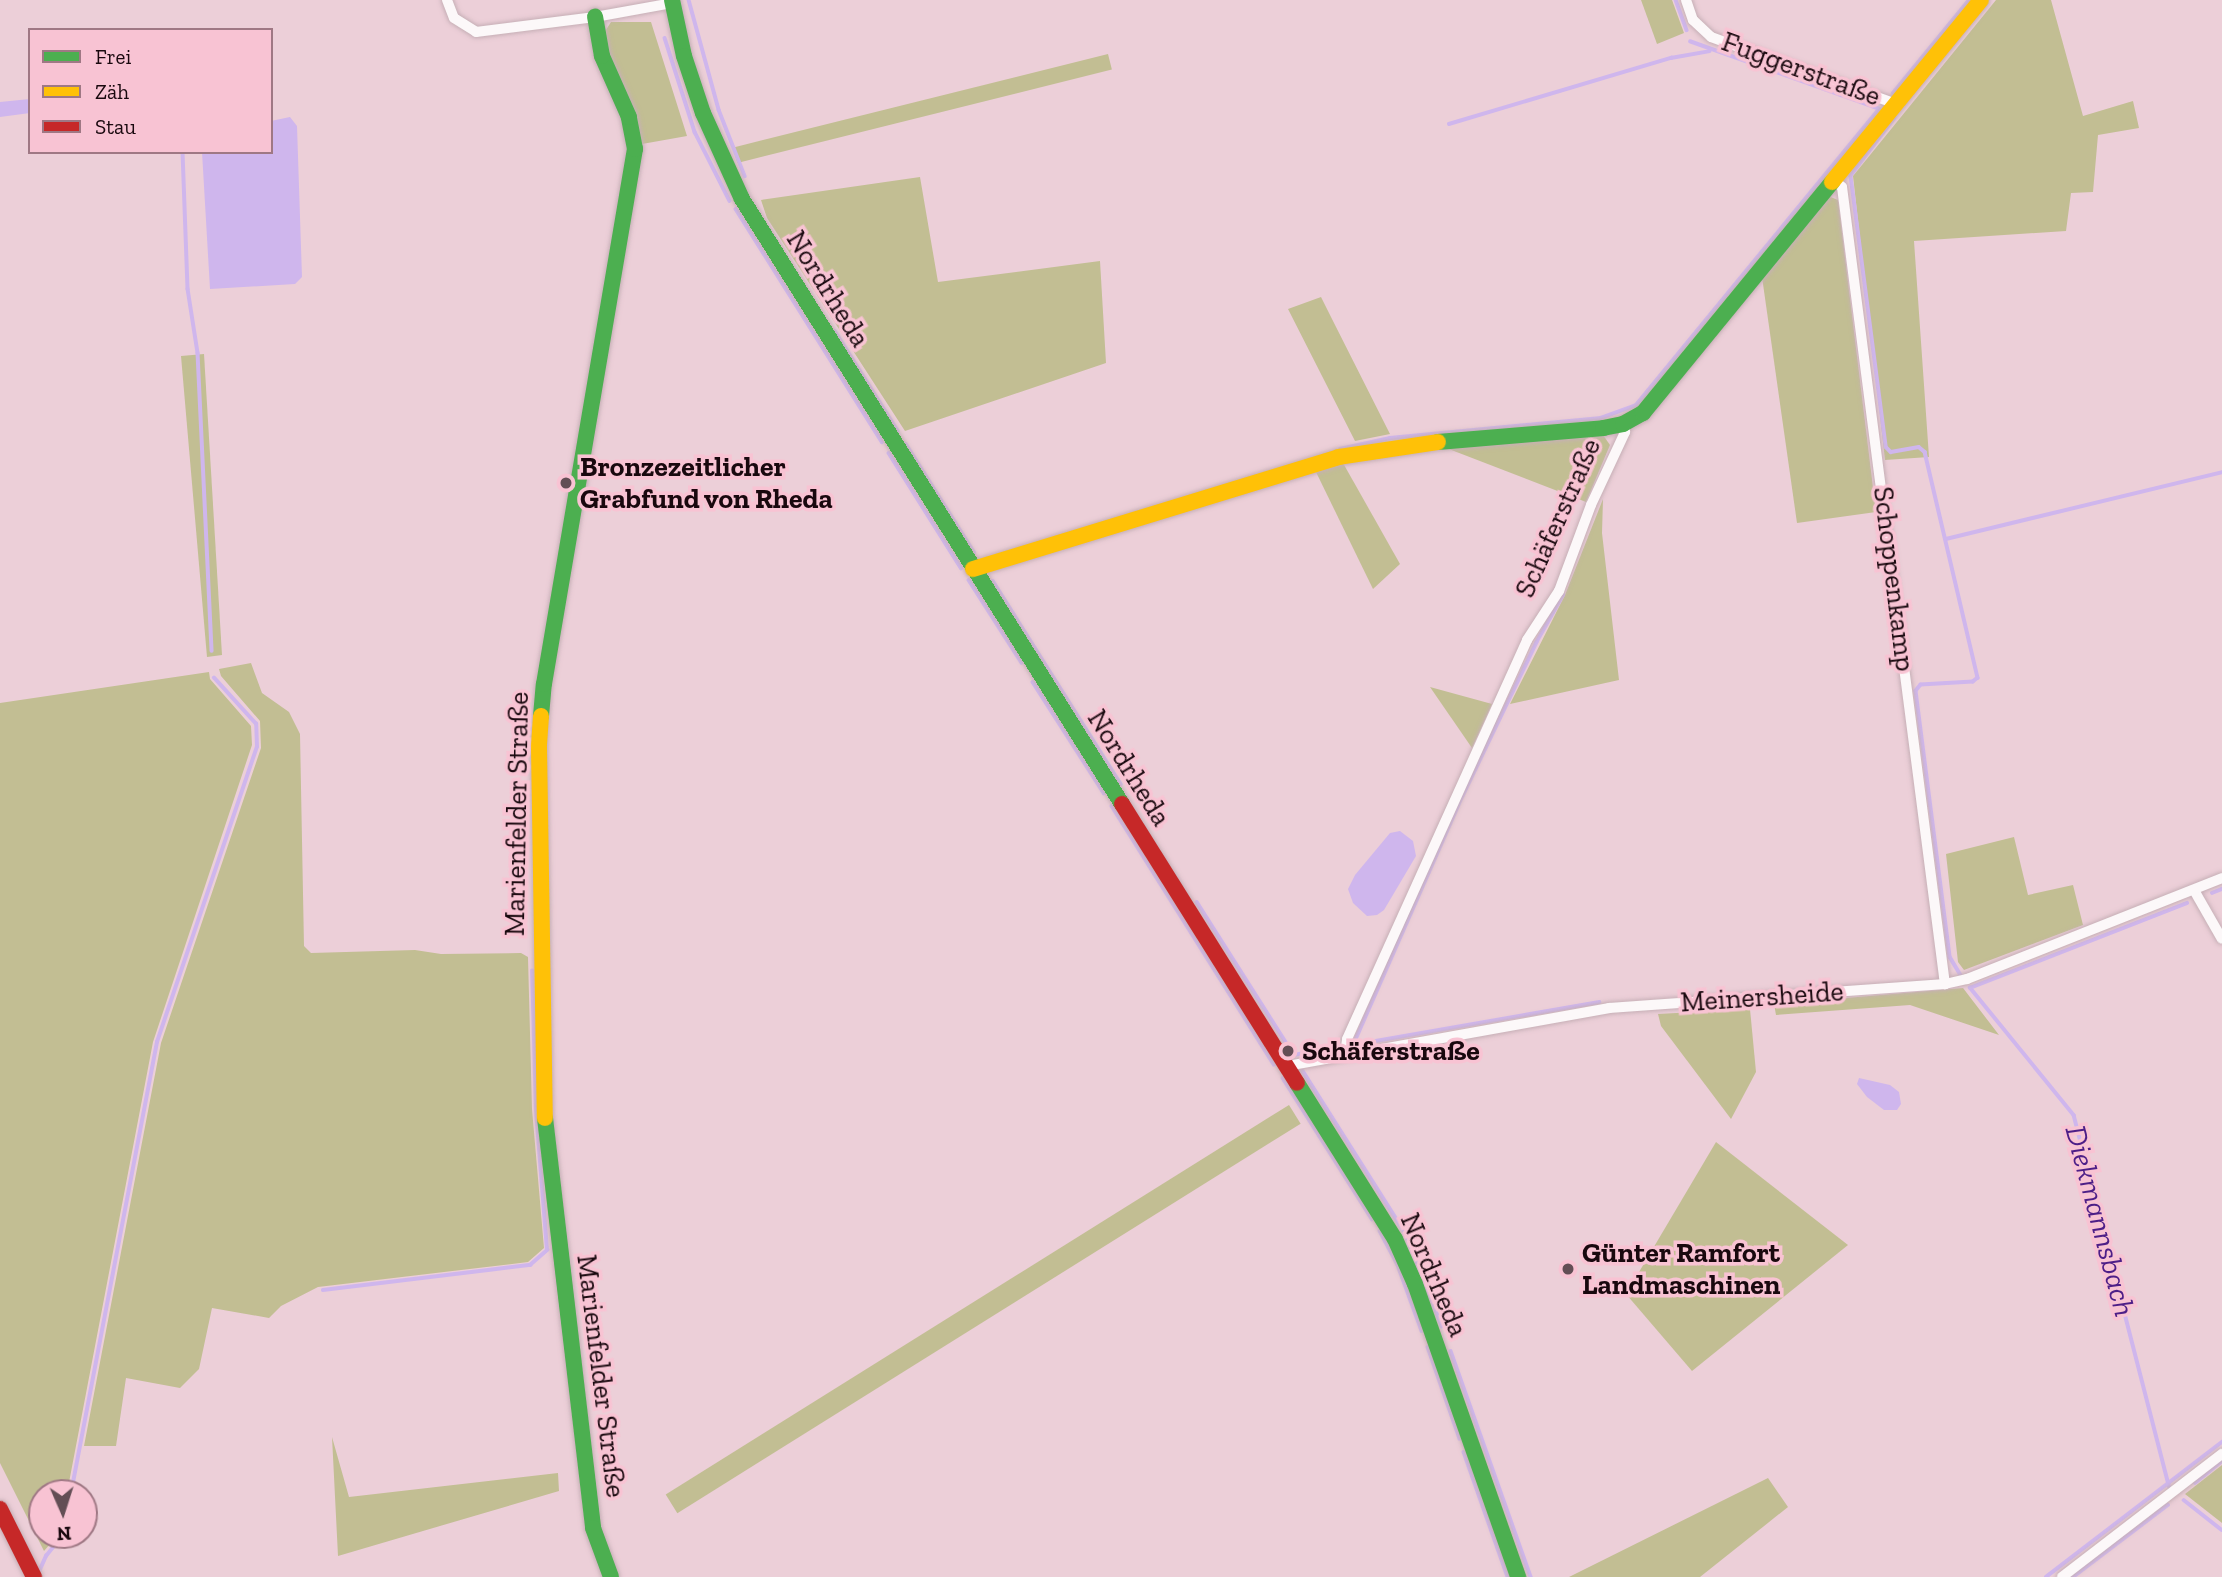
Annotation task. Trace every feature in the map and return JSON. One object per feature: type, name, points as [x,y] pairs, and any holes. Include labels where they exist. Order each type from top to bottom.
[{"type":"street","points":[[447,0],[454,18],[476,32],[595,18],[672,1]]},
{"type":"street","name":"Fuggerstraße","points":[[1686,0],[1693,20],[1711,37],[1896,104]]},
{"type":"street","name":"Schäferstraße","points":[[974,569],[1339,457],[1439,442],[1623,424],[1643,413],[1981,0]]},
{"type":"street","name":"Nordrheda","points":[[672,1],[684,56],[703,113],[742,199],[1287,1066],[1406,1261],[1518,1577]]},
{"type":"street","name":"Marienfelder Straße","points":[[595,18],[602,55],[629,117],[635,149],[544,684],[539,747],[544,1108],[593,1528],[611,1577]]},
{"type":"street","name":"Schoppenkamp","points":[[1833,179],[1842,187],[1945,984]]},
{"type":"street","name":"Schäferstraße","points":[[1345,1054],[1352,1029],[1527,640],[1559,591],[1591,505],[1625,432],[1623,424]]},
{"type":"street","name":"Meinersheide","points":[[1287,1066],[1609,1008],[1945,984],[1967,979],[2222,878]]},
{"type":"street","points":[[2194,890],[2222,939]]},
{"type":"street","points":[[2062,1577],[2222,1454]]},
{"type":"street","points":[[0,1509],[32,1572]]},
{"type":"shaded area","points":[[1641,0],[1672,0],[1684,33],[1657,44]]},
{"type":"shaded area","points":[[1996,0],[2051,0],[2083,116],[2133,101],[2139,128],[2098,135],[2093,192],[2071,193],[2066,231],[1914,241],[1929,457],[1885,460],[1853,176]]},
{"type":"shaded area","points":[[611,22],[651,22],[687,136],[642,144],[634,115],[607,53],[604,33]]},
{"type":"shaded area","points":[[1108,54],[1112,70],[737,163],[733,147]]},
{"type":"shaded area","points":[[28,99],[28,113],[0,117],[0,102]]},
{"type":"shaded area","points":[[290,117],[297,126],[302,277],[295,284],[210,289],[202,154],[273,154],[273,121]]},
{"type":"shaded area","points":[[920,177],[938,282],[1100,261],[1106,363],[905,431],[767,218],[761,200]]},
{"type":"shaded area","points":[[1828,196],[1838,200],[1876,512],[1797,523],[1762,277]]},
{"type":"shaded area","points":[[1321,297],[1390,434],[1355,441],[1288,309]]},
{"type":"shaded area","points":[[204,354],[222,655],[207,657],[181,356]]},
{"type":"shaded area","points":[[1603,435],[1610,445],[1586,502],[1441,446]]},
{"type":"shaded area","points":[[1343,463],[1400,564],[1373,589],[1316,472]]},
{"type":"shaded area","points":[[1603,499],[1602,533],[1619,680],[1510,704],[1565,595]]},
{"type":"shaded area","points":[[251,663],[262,693],[289,712],[300,734],[304,946],[311,953],[415,950],[441,954],[521,953],[528,957],[532,1109],[544,1248],[528,1262],[318,1287],[281,1306],[269,1318],[212,1308],[199,1369],[180,1388],[126,1378],[116,1446],[84,1446],[161,1043],[261,748],[260,721],[221,676],[219,669]]},
{"type":"shaded area","points":[[209,672],[210,679],[251,726],[252,745],[153,1042],[70,1479],[28,1479],[28,1519],[0,1463],[0,703]]},
{"type":"shaded area","points":[[1430,687],[1492,704],[1472,748]]},
{"type":"shaded area","points":[[1400,831],[1413,841],[1416,856],[1384,910],[1377,915],[1367,916],[1353,903],[1348,889],[1355,875],[1390,833]]},
{"type":"shaded area","points":[[2014,837],[2028,895],[2073,885],[2083,925],[1964,970],[1958,962],[1946,854]]},
{"type":"shaded area","points":[[1963,988],[1999,1035],[1910,1005],[1776,1015],[1774,1004]]},
{"type":"shaded area","points":[[1750,1009],[1756,1072],[1731,1119],[1661,1026],[1658,1014]]},
{"type":"shaded area","points":[[1859,1078],[1890,1085],[1899,1092],[1901,1104],[1897,1110],[1884,1110],[1867,1097],[1857,1084]]},
{"type":"shaded area","points":[[1289,1105],[1301,1124],[677,1513],[666,1494]]},
{"type":"shaded area","points":[[1716,1142],[1848,1245],[1692,1371],[1626,1294]]},
{"type":"shaded area","points":[[332,1437],[349,1497],[558,1473],[559,1491],[338,1556]]},
{"type":"shaded area","points":[[2222,1465],[2222,1523],[2185,1494]]},
{"type":"shaded area","points":[[1768,1478],[1788,1507],[1700,1577],[1569,1577]]},
{"type":"waterway","points":[[689,0],[719,110],[745,176]]},
{"type":"waterway","points":[[1676,0],[1687,30]]},
{"type":"waterway","points":[[1893,93],[1969,0]]},
{"type":"waterway","points":[[665,38],[695,132],[730,201]]},
{"type":"waterway","points":[[1340,449],[1390,438],[1601,418],[1636,405],[1879,109],[1691,42]]},
{"type":"waterway","points":[[1449,124],[1671,58],[1709,51]]},
{"type":"waterway","points":[[1895,118],[1851,176],[1886,447],[1891,452],[1919,447],[1925,452],[1978,678],[1973,682],[1921,685],[1916,691],[1950,957],[1961,975]]},
{"type":"waterway","points":[[183,154],[188,289],[198,353],[212,651]]},
{"type":"waterway","points":[[736,209],[882,442]]},
{"type":"waterway","points":[[835,331],[898,431]]},
{"type":"waterway","points":[[906,444],[974,552]]},
{"type":"waterway","points":[[889,453],[961,568]]},
{"type":"waterway","points":[[1946,539],[2222,472]]},
{"type":"waterway","points":[[969,580],[1022,663]]},
{"type":"waterway","points":[[993,581],[1121,784]]},
{"type":"waterway","points":[[1353,1045],[1463,795],[1536,643],[1563,595]]},
{"type":"waterway","points":[[74,1479],[157,1042],[257,747],[256,724],[214,678]]},
{"type":"waterway","points":[[1033,682],[1104,793]]},
{"type":"waterway","points":[[1112,806],[1274,1064]]},
{"type":"waterway","points":[[2212,893],[2222,889]]},
{"type":"waterway","points":[[1197,902],[1294,1055],[1336,1047]]},
{"type":"waterway","name":"Diekmannsbach","points":[[2169,1487],[2074,1116],[1970,988],[2187,903]]},
{"type":"waterway","points":[[323,1290],[530,1265],[547,1250],[536,1110],[532,971]]},
{"type":"waterway","points":[[1353,1045],[1599,1002]]},
{"type":"waterway","points":[[1303,1071],[1406,1234],[1442,1326]]},
{"type":"waterway","points":[[1283,1078],[1372,1219]]},
{"type":"waterway","points":[[1380,1231],[1398,1265],[1422,1331]]},
{"type":"waterway","points":[[1428,1347],[1460,1439]]},
{"type":"waterway","points":[[1451,1351],[1531,1577]]},
{"type":"waterway","points":[[2046,1577],[2222,1442]]},
{"type":"waterway","points":[[1464,1452],[1508,1577]]},
{"type":"waterway","points":[[2195,1483],[2222,1461]]},
{"type":"waterway","name":"Diekmannsbach","points":[[2184,1500],[2222,1530]]},
{"type":"waterway","points":[[2073,1577],[2168,1505]]},
{"type":"waterway","points":[[38,1574],[52,1549]]},
{"type":"traffic: fast","points":[[672,0],[684,56],[703,113],[742,199],[1122,804]]},
{"type":"traffic: fast","points":[[541,716],[544,684],[635,149],[629,117],[602,56],[595,17]]},
{"type":"traffic: fast","points":[[1438,442],[1603,428],[1623,424],[1643,413],[1832,182]]},
{"type":"traffic: fast","points":[[1297,1083],[1395,1239],[1415,1284],[1518,1577]]},
{"type":"traffic: fast","points":[[545,1118],[593,1528],[611,1577]]},
{"type":"traffic: slow","points":[[1832,182],[1981,0]]},
{"type":"traffic: slow","points":[[973,569],[1339,457],[1438,442]]},
{"type":"traffic: slow","points":[[541,716],[539,747],[545,1118]]},
{"type":"traffic: jam","points":[[1122,804],[1297,1083]]},
{"type":"traffic: jam","points":[[0,1509],[34,1577]]},
{"type":"place","name":"Bronzezeitlicher Grabfund von Rheda","points":[[566,483]]},
{"type":"place","name":"Schäferstraße","points":[[1288,1051]]},
{"type":"place","name":"Günter Ramfort Landmaschinen","points":[[1568,1269]]}]
